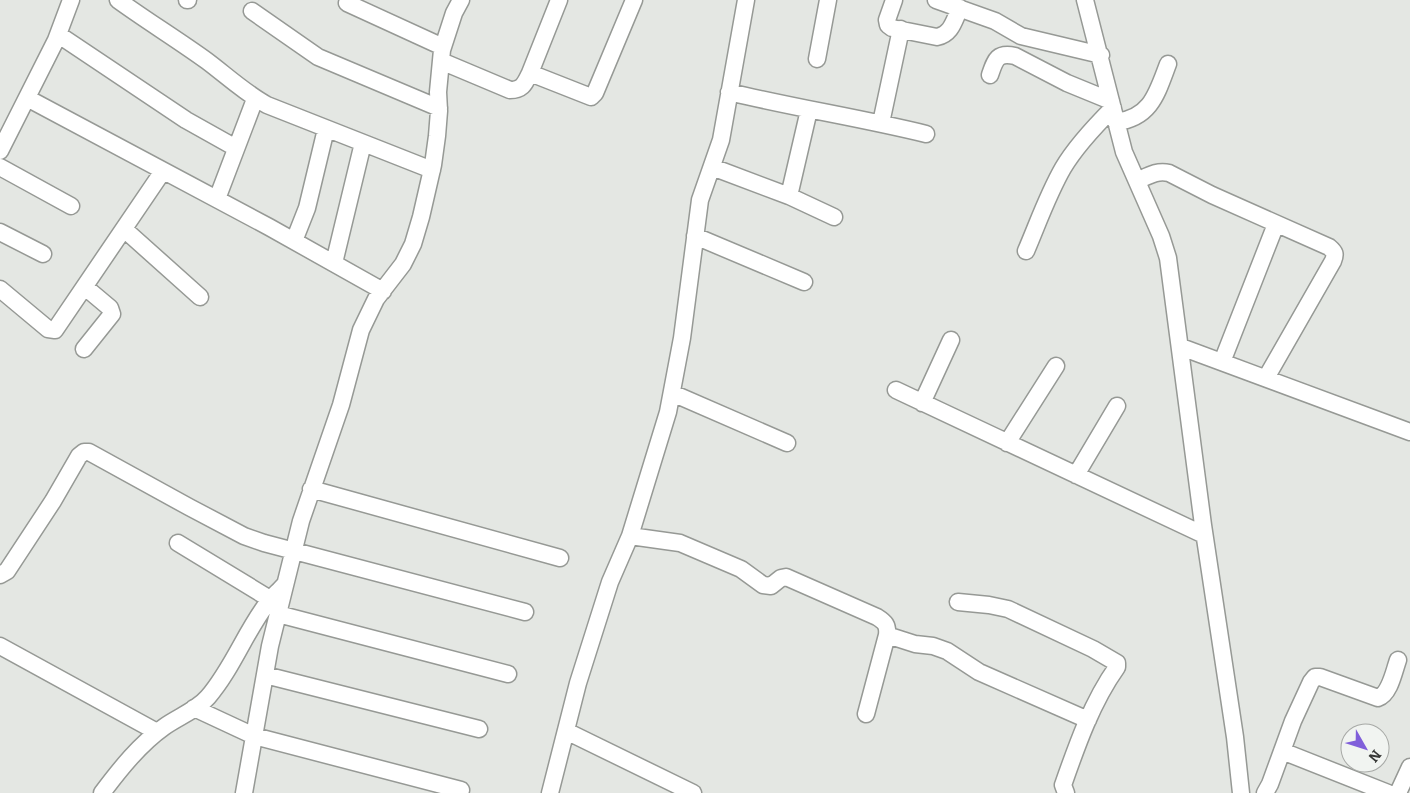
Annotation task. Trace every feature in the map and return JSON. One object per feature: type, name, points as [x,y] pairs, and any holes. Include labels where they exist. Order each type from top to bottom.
[{"type":"street","points":[[0,152],[59,35],[71,0]]},
{"type":"street","points":[[118,0],[205,60],[255,99],[432,170]]},
{"type":"street","points":[[244,793],[278,614],[293,551],[311,489],[341,405],[361,330],[376,300],[403,264],[413,244],[421,217],[432,170],[439,108],[438,92],[442,54],[454,13],[461,0]]},
{"type":"street","points":[[346,3],[510,90],[520,89],[524,85],[559,0]]},
{"type":"street","points":[[530,73],[591,97],[595,93],[634,0]]},
{"type":"street","points":[[550,793],[578,683],[610,582],[630,536],[654,460],[672,393],[682,338],[700,200],[720,140],[746,0]]},
{"type":"street","points":[[817,59],[828,0]]},
{"type":"street","points":[[894,0],[887,20],[888,25],[892,28],[938,37],[945,36],[949,32],[960,8]]},
{"type":"street","points":[[936,0],[995,21],[1021,36],[1101,55]]},
{"type":"street","points":[[1086,0],[1124,152],[1161,236],[1168,258],[1204,535],[1241,793]]},
{"type":"street","points":[[252,11],[318,57],[439,108]]},
{"type":"street","points":[[881,123],[901,29]]},
{"type":"street","points":[[59,35],[186,120],[236,148]]},
{"type":"street","points":[[990,75],[994,62],[1001,55],[1015,56],[1067,83],[1113,110],[1127,121],[1138,116],[1154,98],[1168,64]]},
{"type":"street","points":[[729,92],[926,134]]},
{"type":"street","points":[[27,98],[217,199],[383,291]]},
{"type":"street","points":[[217,199],[255,99]]},
{"type":"street","points":[[789,196],[809,110]]},
{"type":"street","points":[[1026,251],[1064,167],[1086,136],[1113,110]]},
{"type":"street","points":[[294,241],[306,208],[326,128]]},
{"type":"street","points":[[334,263],[364,143]]},
{"type":"street","points":[[0,167],[71,206]]},
{"type":"street","points":[[712,167],[789,196],[834,217]]},
{"type":"street","points":[[0,289],[48,329],[52,330],[58,327],[163,171]]},
{"type":"street","points":[[1137,181],[1154,173],[1169,172],[1212,195],[1329,247],[1334,251],[1335,255],[1266,378]]},
{"type":"street","points":[[1222,362],[1276,224]]},
{"type":"street","points":[[124,229],[200,298]]},
{"type":"street","points":[[0,232],[43,254]]},
{"type":"street","points":[[695,236],[804,282]]},
{"type":"street","points":[[84,349],[112,314],[110,308],[85,287]]},
{"type":"street","points":[[922,403],[951,340]]},
{"type":"street","points":[[1181,347],[1410,432]]},
{"type":"street","points":[[1007,443],[1056,366]]},
{"type":"street","points":[[896,390],[1204,535]]},
{"type":"street","points":[[672,393],[787,443]]},
{"type":"street","points":[[1076,475],[1117,406]]},
{"type":"street","points":[[0,575],[6,571],[36,528],[79,456],[84,452],[89,452],[227,527],[264,543],[525,612]]},
{"type":"street","points":[[311,489],[560,558]]},
{"type":"street","points":[[630,536],[680,543],[740,569],[768,586],[786,577],[885,622],[888,628],[887,635],[866,714]]},
{"type":"street","points":[[178,543],[270,599]]},
{"type":"street","points":[[102,793],[147,740],[209,696],[270,599],[285,584]]},
{"type":"street","points":[[958,602],[989,605],[1008,610],[1093,649],[1117,663],[1099,694],[1088,720],[1063,785],[1066,793]]},
{"type":"street","points":[[278,614],[508,674]]},
{"type":"street","points":[[887,635],[947,651],[979,672],[1088,720]]},
{"type":"street","points":[[0,646],[157,732]]},
{"type":"street","points":[[1265,793],[1293,721],[1315,677],[1320,677],[1378,698],[1384,695],[1387,690],[1398,660]]},
{"type":"street","points":[[265,675],[479,729]]},
{"type":"street","points":[[194,708],[254,736],[461,790]]},
{"type":"street","points":[[566,731],[694,793]]},
{"type":"street","points":[[1282,751],[1388,793]]},
{"type":"street","points":[[1398,793],[1410,767]]}]
